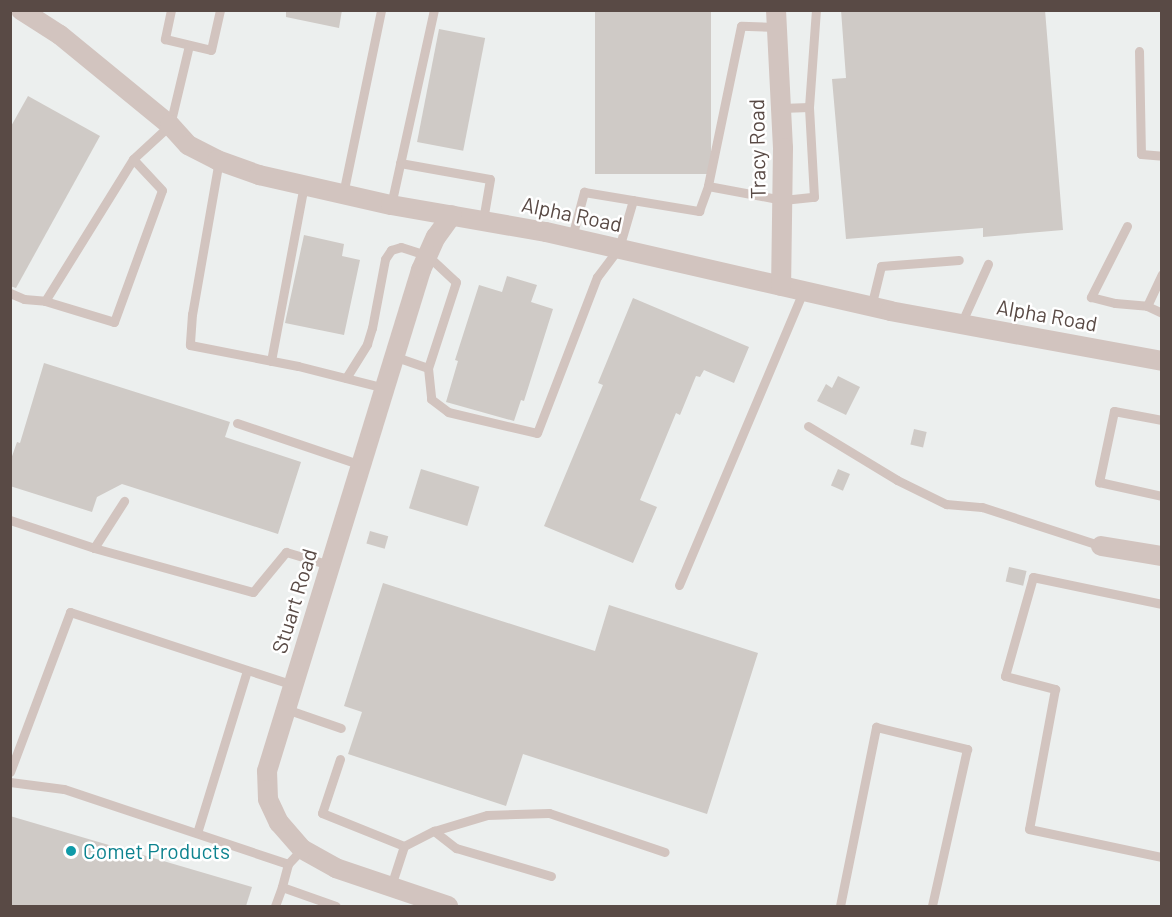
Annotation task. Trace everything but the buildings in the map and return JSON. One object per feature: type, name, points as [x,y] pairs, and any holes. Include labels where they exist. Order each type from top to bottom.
[{"type":"street","name":"Alpha Road","points":[[19,13],[60,35],[170,125],[188,145],[259,176],[391,205],[572,237],[871,307],[1161,361]]},
{"type":"street","name":"Tracy Road","points":[[777,19],[783,200],[781,286]]},
{"type":"street","name":"Stuart Road","points":[[448,906],[336,868],[302,849],[279,823],[268,799],[267,771],[394,356],[428,255],[436,237],[452,214]]},
{"type":"street","points":[[1101,546],[1161,556]]},
{"type":"lane","points":[[171,10],[165,39],[211,50],[220,10]]},
{"type":"lane","points":[[343,194],[381,10]]},
{"type":"lane","points":[[391,205],[434,10]]},
{"type":"lane","points":[[708,186],[783,200],[814,197],[809,107],[816,10]]},
{"type":"lane","points":[[572,237],[584,192],[699,211],[708,186],[741,26],[777,19]]},
{"type":"lane","points":[[45,301],[133,159],[170,125],[189,45]]},
{"type":"lane","points":[[1139,51],[1141,154],[1161,156]]},
{"type":"lane","points":[[781,108],[809,107]]},
{"type":"lane","points":[[10,293],[24,299],[45,301],[114,322],[162,190],[133,159]]},
{"type":"lane","points":[[219,160],[191,322],[190,345],[271,361],[385,388]]},
{"type":"lane","points":[[400,163],[490,179],[483,220]]},
{"type":"lane","points":[[271,361],[304,186]]},
{"type":"lane","points":[[346,378],[367,344],[385,259],[391,249],[401,247],[428,255],[456,282],[428,368],[431,399],[448,412],[537,433],[597,277],[619,248],[633,200]]},
{"type":"lane","points":[[1127,226],[1091,297],[1115,303],[1147,306],[1161,313]]},
{"type":"lane","points":[[871,307],[881,266],[959,260]]},
{"type":"lane","points":[[961,324],[988,264]]},
{"type":"lane","points":[[1147,306],[1161,274]]},
{"type":"lane","points":[[679,585],[803,291]]},
{"type":"lane","points":[[394,356],[428,368]]},
{"type":"lane","points":[[1161,420],[1114,411],[1099,482],[1161,496]]},
{"type":"lane","points":[[237,423],[361,465]]},
{"type":"lane","points":[[808,426],[897,480],[946,504],[982,507],[1101,546]]},
{"type":"lane","points":[[94,548],[123,501]]},
{"type":"lane","points":[[10,520],[94,548],[253,592],[286,552],[330,565]]},
{"type":"lane","points":[[1161,604],[1033,577],[1005,676],[1055,689],[1029,830],[1161,857]]},
{"type":"lane","points":[[10,772],[70,612],[293,685]]},
{"type":"lane","points":[[196,834],[247,670]]},
{"type":"lane","points":[[285,710],[341,728]]},
{"type":"lane","points":[[840,906],[876,727],[967,749],[932,906]]},
{"type":"lane","points":[[340,759],[322,813],[404,846]]},
{"type":"lane","points":[[10,782],[64,789],[288,864]]},
{"type":"lane","points":[[391,886],[404,846],[434,831],[488,816],[549,813],[665,852]]},
{"type":"lane","points":[[434,831],[456,848],[551,876]]},
{"type":"lane","points":[[275,906],[288,864],[302,849]]},
{"type":"lane","points":[[282,887],[336,906]]},
{"type":"place","name":"Comet Products","points":[[71,851]]}]
